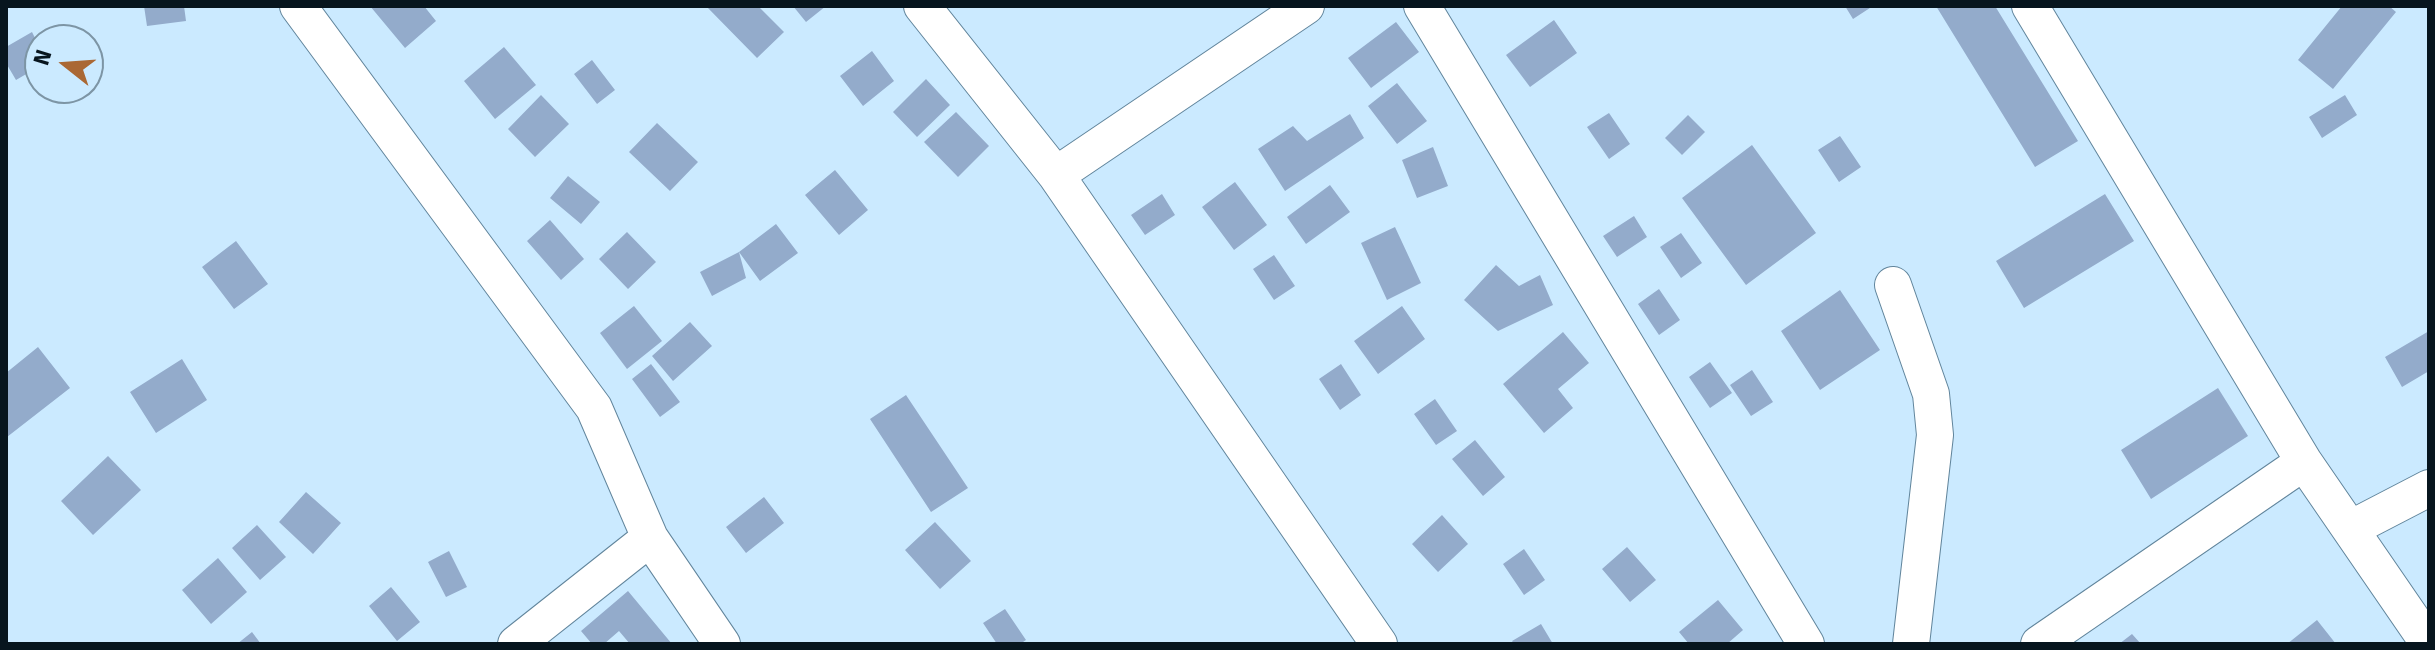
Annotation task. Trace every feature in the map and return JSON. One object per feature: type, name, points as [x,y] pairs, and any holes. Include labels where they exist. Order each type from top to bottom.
[{"type":"street","points":[[298,6],[594,408],[650,538],[722,644]]},
{"type":"street","points":[[922,6],[1056,175],[1379,644]]},
{"type":"street","points":[[1056,175],[1306,6]]},
{"type":"street","points":[[1422,6],[1806,644]]},
{"type":"street","points":[[2030,6],[2304,462],[2429,644]]},
{"type":"street","points":[[1893,285],[1931,394],[1935,435],[1911,644]]},
{"type":"street","points":[[2039,644],[2304,462]]},
{"type":"street","points":[[2350,529],[2429,488]]},
{"type":"street","points":[[516,644],[650,538]]},
{"type":"building","points":[[144,6],[184,6],[186,21],[147,26]]},
{"type":"building","points":[[370,6],[424,6],[436,21],[405,48]]},
{"type":"building","points":[[706,6],[758,6],[784,32],[757,58]]},
{"type":"building","points":[[793,6],[826,6],[806,22]]},
{"type":"building","points":[[1845,6],[1873,6],[1853,19]]},
{"type":"building","points":[[1936,6],[1995,6],[2078,141],[2035,167]]},
{"type":"building","points":[[2342,6],[2389,6],[2396,12],[2333,89],[2298,60]]},
{"type":"building","points":[[1554,20],[1577,53],[1530,87],[1506,55]]},
{"type":"building","points":[[1396,22],[1419,52],[1371,88],[1348,58]]},
{"type":"building","points":[[24,37],[24,75],[16,80],[6,63],[6,47]]},
{"type":"building","points":[[504,47],[536,85],[495,119],[464,81]]},
{"type":"building","points":[[872,51],[894,81],[863,106],[840,76]]},
{"type":"building","points":[[592,60],[615,90],[597,104],[574,74]]},
{"type":"building","points":[[926,79],[950,105],[917,137],[893,112]]},
{"type":"building","points":[[1397,83],[1427,121],[1397,144],[1368,106]]},
{"type":"building","points":[[541,95],[569,124],[535,157],[508,129]]},
{"type":"building","points":[[2345,95],[2357,115],[2322,138],[2309,117]]},
{"type":"building","points":[[956,112],[989,146],[958,177],[924,142]]},
{"type":"building","points":[[1609,113],[1630,144],[1609,159],[1587,127]]},
{"type":"building","points":[[1350,114],[1364,138],[1285,191],[1258,149],[1293,126],[1307,141]]},
{"type":"building","points":[[1688,115],[1705,132],[1682,155],[1665,138]]},
{"type":"building","points":[[657,123],[698,162],[670,191],[629,152]]},
{"type":"building","points":[[1840,136],[1861,167],[1839,182],[1818,150]]},
{"type":"building","points":[[1752,145],[1816,233],[1746,285],[1682,198]]},
{"type":"building","points":[[1433,147],[1448,186],[1417,198],[1402,160]]},
{"type":"building","points":[[835,170],[868,210],[839,235],[805,195]]},
{"type":"building","points":[[568,176],[600,202],[581,224],[550,198]]},
{"type":"building","points":[[1235,182],[1267,225],[1234,250],[1202,207]]},
{"type":"building","points":[[1330,185],[1350,212],[1306,244],[1287,217]]},
{"type":"building","points":[[1162,194],[1175,215],[1145,235],[1131,215]]},
{"type":"building","points":[[2105,194],[2134,241],[2024,308],[1996,261]]},
{"type":"building","points":[[1634,216],[1647,237],[1617,257],[1603,236]]},
{"type":"building","points":[[550,220],[584,259],[561,280],[527,241]]},
{"type":"building","points":[[776,224],[798,253],[760,281],[739,252]]},
{"type":"building","points":[[1395,227],[1421,283],[1387,300],[1361,243]]},
{"type":"building","points":[[627,232],[656,262],[628,289],[599,259]]},
{"type":"building","points":[[1681,233],[1702,263],[1681,278],[1660,247]]},
{"type":"building","points":[[236,241],[268,284],[234,309],[202,267]]},
{"type":"building","points":[[739,252],[746,278],[712,296],[700,272]]},
{"type":"building","points":[[1274,255],[1295,286],[1274,300],[1253,269]]},
{"type":"building","points":[[1496,265],[1519,286],[1540,275],[1553,305],[1498,331],[1464,300]]},
{"type":"building","points":[[1659,289],[1680,320],[1659,335],[1638,304]]},
{"type":"building","points":[[1840,290],[1880,350],[1820,390],[1781,331]]},
{"type":"building","points":[[634,306],[662,341],[627,369],[600,333]]},
{"type":"building","points":[[1402,306],[1425,339],[1378,374],[1354,341]]},
{"type":"building","points":[[690,322],[712,346],[673,381],[652,356]]},
{"type":"building","points":[[2429,331],[2429,371],[2402,387],[2385,357]]},
{"type":"building","points":[[1563,332],[1589,363],[1558,389],[1573,408],[1544,433],[1503,384]]},
{"type":"building","points":[[38,347],[70,388],[7,437],[6,373]]},
{"type":"building","points":[[182,359],[207,400],[156,433],[130,392]]},
{"type":"building","points":[[1710,362],[1732,393],[1710,408],[1689,377]]},
{"type":"building","points":[[651,364],[680,402],[660,417],[632,379]]},
{"type":"building","points":[[1341,364],[1361,395],[1340,410],[1319,379]]},
{"type":"building","points":[[1752,370],[1773,402],[1751,416],[1730,385]]},
{"type":"building","points":[[2218,388],[2248,436],[2151,499],[2121,450]]},
{"type":"building","points":[[906,395],[968,488],[931,512],[870,419]]},
{"type":"building","points":[[1435,399],[1457,431],[1436,445],[1414,414]]},
{"type":"building","points":[[1475,440],[1505,477],[1483,496],[1452,459]]},
{"type":"building","points":[[108,456],[141,490],[93,535],[61,501]]},
{"type":"building","points":[[306,492],[341,523],[313,554],[279,522]]},
{"type":"building","points":[[764,497],[784,523],[746,553],[726,527]]},
{"type":"building","points":[[1442,515],[1468,544],[1438,572],[1412,544]]},
{"type":"building","points":[[935,522],[971,561],[940,589],[905,550]]},
{"type":"building","points":[[257,525],[286,557],[260,580],[232,548]]},
{"type":"building","points":[[1627,547],[1656,580],[1630,602],[1602,569]]},
{"type":"building","points":[[1524,549],[1545,580],[1524,595],[1503,564]]},
{"type":"building","points":[[449,551],[467,587],[446,597],[428,562]]},
{"type":"building","points":[[218,558],[247,592],[211,624],[182,590]]},
{"type":"building","points":[[391,587],[420,622],[397,641],[369,606]]},
{"type":"building","points":[[628,591],[672,644],[630,644],[619,631],[604,644],[592,644],[581,631]]},
{"type":"building","points":[[1718,600],[1743,630],[1727,644],[1689,644],[1679,632]]},
{"type":"building","points":[[1005,609],[1026,640],[1020,644],[997,644],[983,623]]},
{"type":"building","points":[[2317,620],[2336,644],[2287,644]]},
{"type":"building","points":[[1541,624],[1553,644],[1514,644],[1512,641]]},
{"type":"building","points":[[252,632],[261,644],[237,644]]},
{"type":"building","points":[[2132,634],[2141,644],[2119,644]]}]
